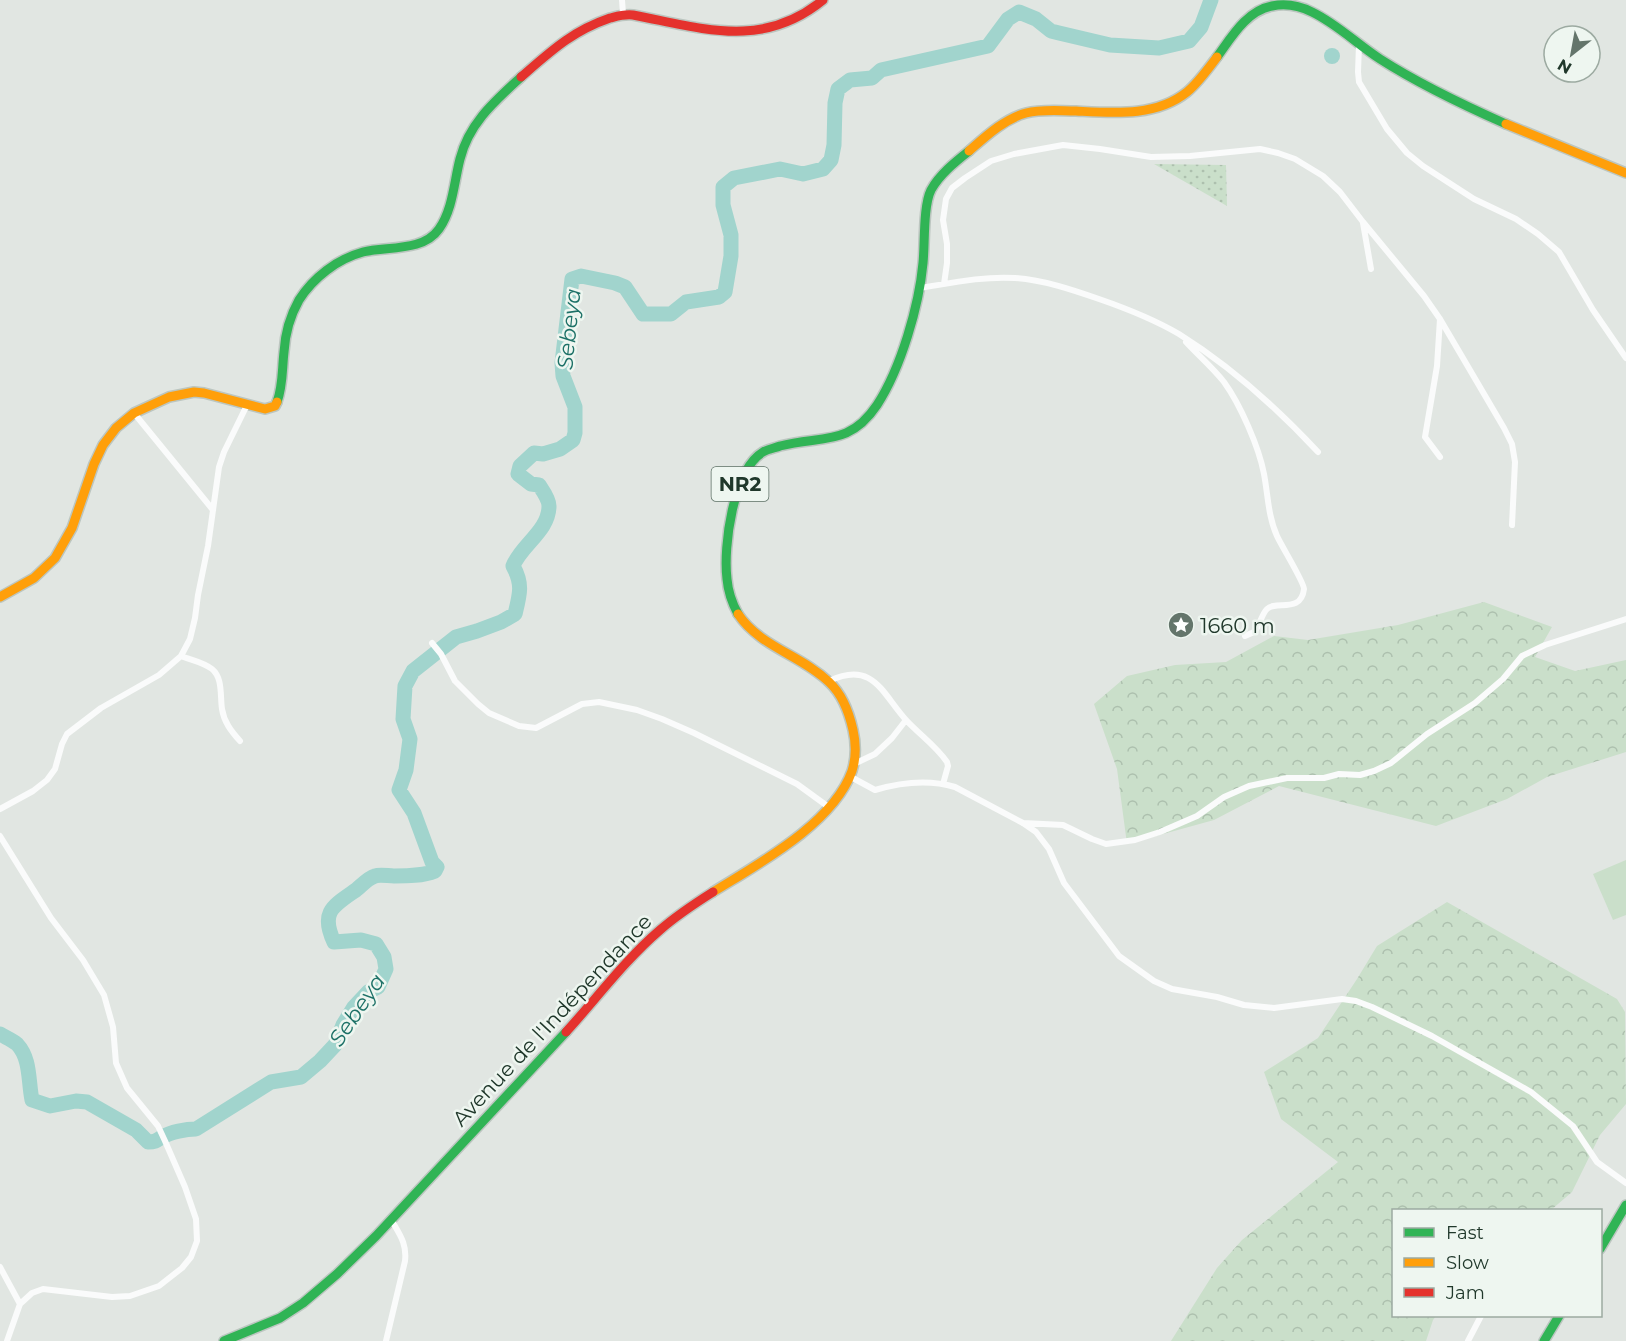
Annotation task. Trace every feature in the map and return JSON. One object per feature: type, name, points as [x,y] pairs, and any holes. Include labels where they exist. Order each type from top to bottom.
[{"type":"main road","points":[[0,597],[36,578],[56,558],[75,522],[93,464],[101,447],[119,425],[134,413],[177,394],[198,392],[265,409],[275,406],[282,386],[284,347],[298,302],[323,273],[346,258],[363,252],[408,246],[438,231],[448,210],[462,151],[468,135],[480,116],[563,42],[586,27],[623,14],[704,28],[746,32],[768,28],[792,19],[823,0]]},
{"type":"main road","name":"Avenue de l'Indépendance","points":[[224,1341],[283,1316],[315,1294],[392,1221],[622,967],[660,930],[701,898],[812,826],[831,809],[851,777],[856,748],[852,717],[845,702],[829,681],[769,643],[747,626],[734,607],[725,567],[734,499],[742,478],[760,453],[796,442],[838,437],[863,423],[877,406],[911,321],[920,288],[926,235],[926,205],[932,189],[943,174],[976,145],[1019,114],[1072,110],[1121,113],[1155,108],[1175,101],[1204,73],[1241,23],[1261,9],[1273,4],[1291,4],[1323,16],[1359,45],[1408,76],[1454,101],[1626,173]]},
{"type":"main road","points":[[1602,1246],[1622,1220],[1626,1205]]},
{"type":"main road","points":[[1544,1341],[1558,1317]]},
{"type":"street","points":[[622,0],[623,14]]},
{"type":"street","points":[[1359,45],[1359,82],[1387,129],[1407,153],[1474,199],[1516,219],[1559,252],[1593,310],[1626,358]]},
{"type":"street","points":[[944,284],[948,263],[943,220],[946,200],[952,188],[991,161],[1014,154],[1063,145],[1100,148],[1151,157],[1190,156],[1260,149],[1295,159],[1323,176],[1340,192],[1440,319],[1512,444],[1515,462],[1512,525]]},
{"type":"street","points":[[1362,222],[1371,269]]},
{"type":"street","points":[[920,288],[988,278],[1016,279],[1077,291],[1124,308],[1177,333],[1212,357],[1262,397],[1318,453]]},
{"type":"street","points":[[1440,319],[1437,366],[1425,437],[1440,457]]},
{"type":"street","points":[[1177,333],[1224,382],[1234,400],[1250,432],[1264,472],[1269,510],[1276,535],[1302,581],[1304,590],[1300,599],[1294,604],[1272,606],[1267,609],[1254,632],[1245,636]]},
{"type":"street","points":[[0,809],[47,780],[55,769],[67,734],[101,708],[159,675],[181,656],[190,639],[195,618],[219,467],[224,452],[248,405]]},
{"type":"street","points":[[134,413],[213,510]]},
{"type":"street","points":[[1023,823],[1063,825],[1106,844],[1135,840],[1197,816],[1224,797],[1248,786],[1287,778],[1324,778],[1339,774],[1360,775],[1374,771],[1391,763],[1427,734],[1475,703],[1503,679],[1522,656],[1545,645],[1626,619]]},
{"type":"street","points":[[434,645],[455,681],[477,704],[489,713],[519,726],[536,728],[582,704],[599,702],[637,710],[694,733],[797,784],[831,809]]},
{"type":"street","points":[[181,656],[213,670],[219,681],[225,719],[229,729],[240,741]]},
{"type":"street","points":[[829,681],[841,675],[855,674],[866,676],[877,683],[906,720],[947,762],[943,784]]},
{"type":"street","points":[[853,764],[876,754],[906,720]]},
{"type":"street","points":[[851,777],[875,790],[910,782],[943,784],[1023,823],[1045,842],[1064,883],[1119,957],[1154,981],[1172,989],[1217,997],[1244,1005],[1274,1008],[1342,999],[1356,1001],[1432,1036],[1531,1092],[1573,1126],[1597,1162],[1626,1183]]},
{"type":"street","points":[[0,836],[51,918],[83,960],[104,995],[113,1027],[116,1063],[127,1088],[158,1126],[165,1141],[196,1219],[197,1241],[191,1257],[182,1268],[159,1286],[129,1296],[112,1297],[44,1289],[32,1293],[20,1304],[7,1341]]},
{"type":"street","points":[[386,1341],[406,1251],[392,1221]]},
{"type":"street","points":[[0,1267],[20,1304]]},
{"type":"street","points":[[1468,1341],[1480,1317]]},
{"type":"green space","points":[[1154,164],[1226,165],[1227,206]]},
{"type":"green space","points":[[1484,602],[1552,627],[1535,657],[1575,671],[1626,660],[1626,752],[1547,777],[1507,799],[1436,826],[1279,786],[1214,820],[1127,844],[1117,769],[1094,704],[1127,676],[1175,665],[1226,662],[1274,636],[1308,640],[1398,625]]},
{"type":"green space","points":[[1626,860],[1626,915],[1613,920],[1593,874]]},
{"type":"green space","points":[[1447,902],[1617,999],[1625,1012],[1626,1104],[1600,1135],[1572,1192],[1552,1209],[1392,1209],[1392,1317],[1435,1317],[1426,1341],[1171,1341],[1217,1268],[1242,1240],[1338,1162],[1281,1119],[1264,1072],[1318,1038],[1377,946]]},
{"type":"water","points":[[1329,48],[1335,48],[1340,56],[1338,62],[1329,64],[1324,59],[1324,53]]},
{"type":"waterway","name":"Sebeya","points":[[0,1034],[17,1044],[25,1056],[32,1100],[50,1106],[76,1101],[87,1102],[136,1130],[148,1142],[174,1132],[196,1129],[271,1082],[301,1077],[320,1061],[335,1045],[354,1007],[368,992],[378,987],[386,969],[384,957],[376,944],[361,940],[334,942],[328,923],[331,911],[372,877],[420,875],[435,871],[437,867],[432,862],[414,813],[399,790],[406,770],[410,739],[403,719],[405,686],[413,671],[456,637],[501,622],[515,614],[520,589],[513,566],[522,551],[540,530],[548,515],[549,506],[539,485],[531,484],[518,474],[520,466],[534,453],[543,454],[560,449],[573,440],[575,433],[575,407],[563,376],[562,363],[572,279],[581,276],[625,287],[643,314],[671,314],[686,302],[719,297],[725,292],[731,256],[731,235],[723,205],[723,187],[734,178],[780,169],[803,174],[823,169],[831,160],[834,145],[835,103],[838,89],[850,80],[872,78],[881,70],[988,46],[1008,19],[1019,12],[1036,19],[1051,31],[1110,45],[1159,48],[1189,41],[1201,27],[1211,0]]},
{"type":"traffic: fast","points":[[1217,57],[1240,26],[1254,13],[1277,5],[1298,7],[1330,22],[1380,59],[1410,77],[1506,124]]},
{"type":"traffic: fast","points":[[277,402],[287,332],[296,306],[305,292],[326,270],[353,255],[372,250],[414,245],[432,236],[439,229],[447,213],[460,159],[470,134],[484,114],[521,77]]},
{"type":"traffic: fast","points":[[738,614],[731,597],[726,565],[732,510],[744,475],[753,461],[763,452],[780,446],[845,434],[856,428],[877,405],[901,355],[918,298],[928,197],[934,184],[969,151]]},
{"type":"traffic: fast","points":[[224,1341],[280,1318],[303,1303],[337,1274],[376,1236],[566,1032]]},
{"type":"traffic: fast","points":[[1602,1246],[1626,1205]]},
{"type":"traffic: fast","points":[[1544,1341],[1558,1317]]},
{"type":"traffic: slow","points":[[969,151],[988,134],[1026,113],[1051,110],[1134,112],[1162,106],[1187,92],[1217,57]]},
{"type":"traffic: slow","points":[[1506,124],[1626,173]]},
{"type":"traffic: slow","points":[[0,597],[34,578],[55,558],[72,528],[103,445],[116,428],[134,413],[169,397],[194,392],[265,409],[275,406],[277,402]]},
{"type":"traffic: slow","points":[[713,892],[772,855],[812,825],[829,808],[842,790],[852,771],[855,756],[850,717],[842,698],[834,687],[818,673],[758,635],[738,614]]},
{"type":"traffic: jam","points":[[521,77],[552,50],[573,36],[596,23],[613,17],[633,15],[707,29],[754,30],[777,25],[800,16],[823,0]]},
{"type":"traffic: jam","points":[[566,1032],[647,942],[679,915],[713,892]]},
{"type":"place","name":"1660 m","points":[[1181,625]]}]
